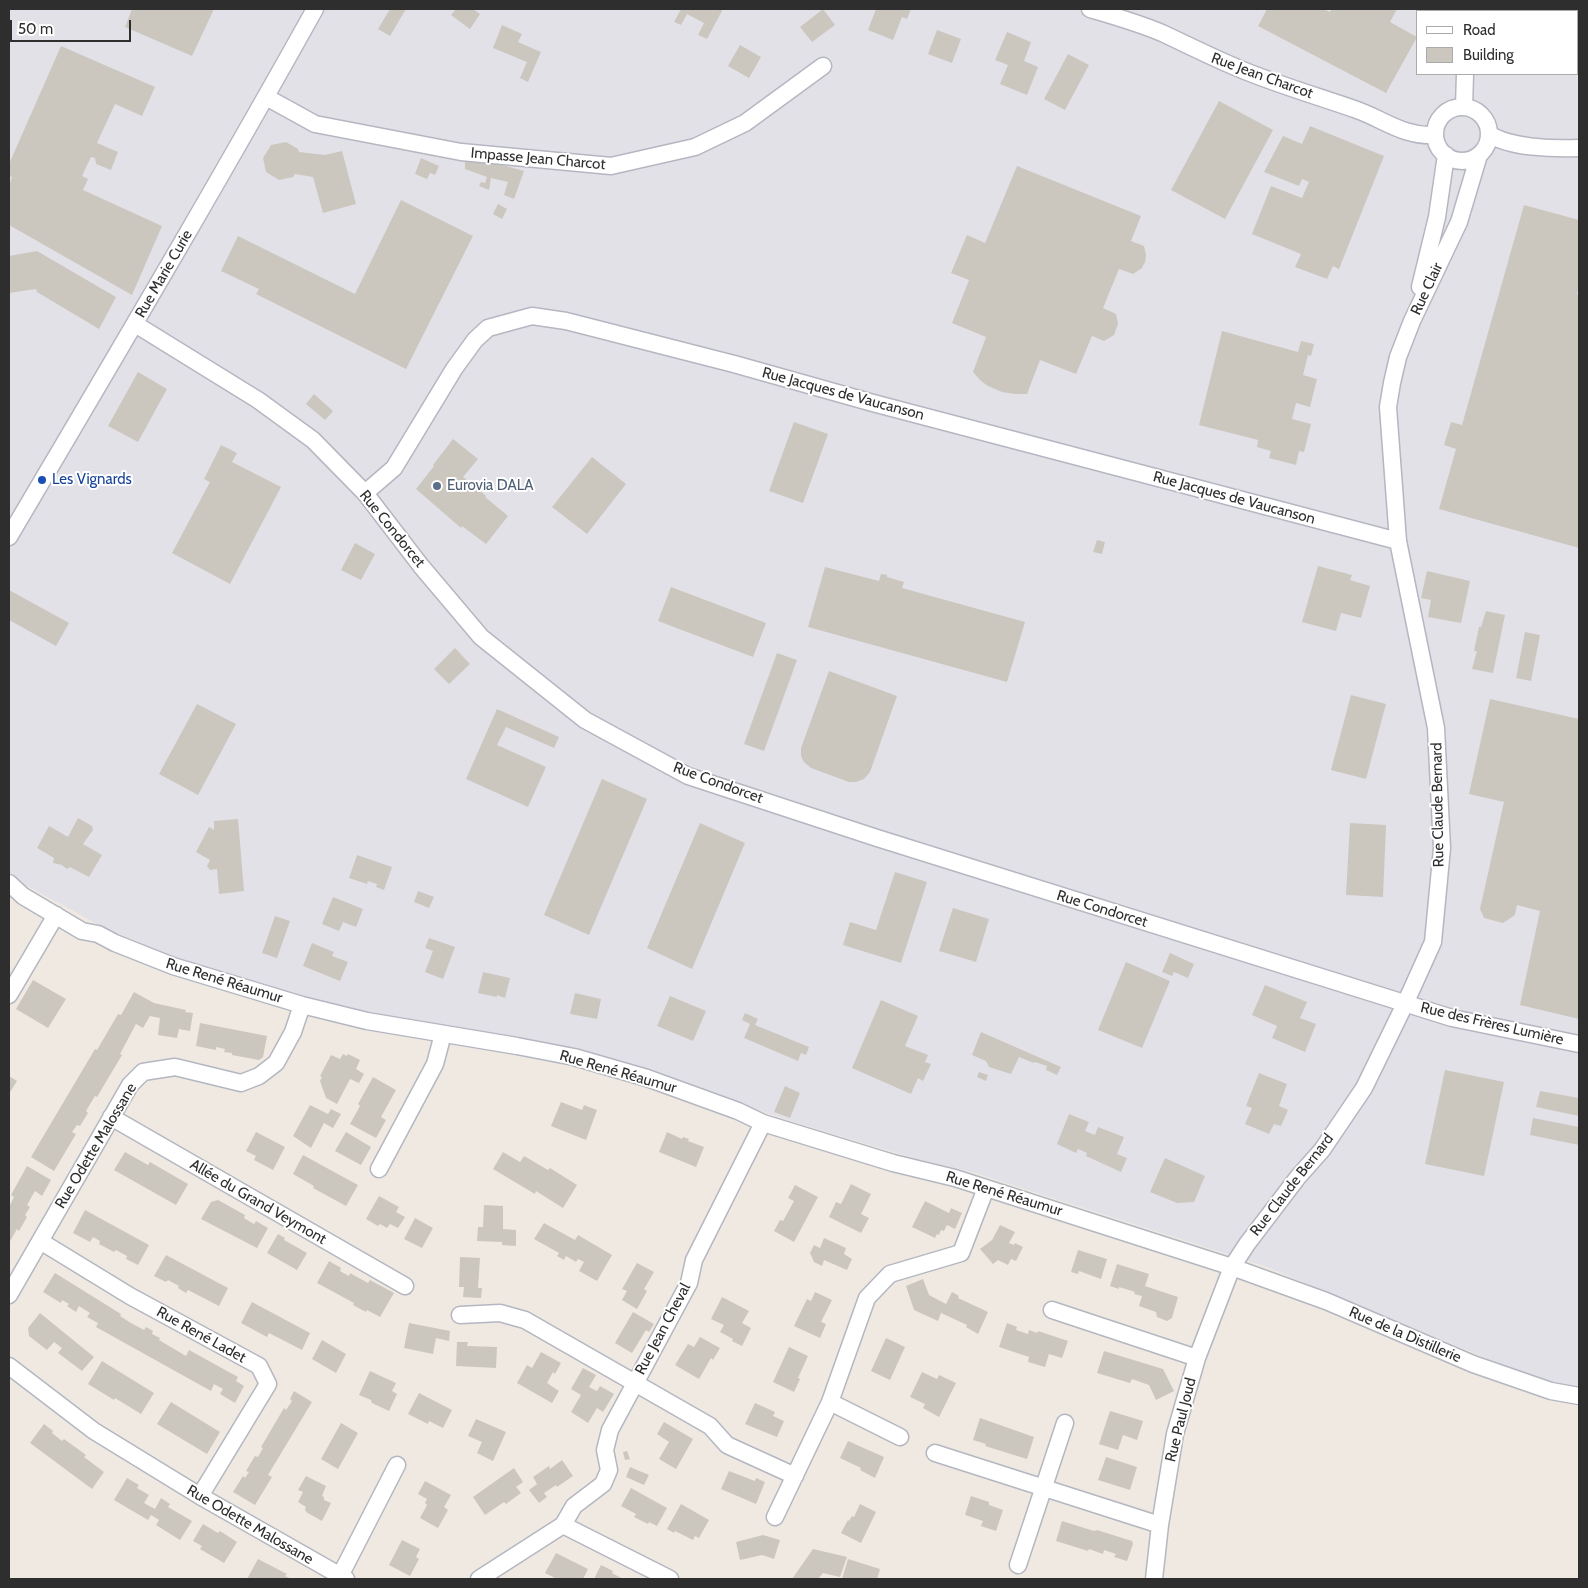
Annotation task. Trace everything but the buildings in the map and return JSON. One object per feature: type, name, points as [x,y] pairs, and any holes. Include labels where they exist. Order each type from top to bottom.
[{"type":"street","name":"Rue Marie Curie","points":[[9,537],[135,324],[315,9]]},
{"type":"street","name":"Rue Jean Charcot","points":[[1090,9],[1152,29],[1246,72],[1360,111],[1404,132],[1422,136],[1435,136]]},
{"type":"street","name":"Impasse Jean Charcot","points":[[266,97],[314,124],[461,152],[611,166],[695,147],[745,123],[823,66]]},
{"type":"street","points":[[1464,107],[1465,75]]},
{"type":"street","points":[[1464,107],[1472,109],[1484,119],[1488,126],[1489,134],[1484,149],[1479,155],[1468,160],[1457,160],[1446,155],[1441,150],[1435,136],[1436,126],[1440,118],[1447,112],[1455,108],[1464,107]]},
{"type":"street","points":[[1489,134],[1496,139],[1516,144],[1552,149],[1579,148]]},
{"type":"street","name":"Rue Clair","points":[[1412,321],[1437,217],[1446,155]]},
{"type":"street","name":"Rue Clair","points":[[1412,321],[1458,222],[1479,155]]},
{"type":"street","name":"Rue Jacques de Vaucanson","points":[[365,493],[394,468],[454,368],[475,340],[488,328],[532,316],[566,321],[724,362],[1398,541]]},
{"type":"street","name":"Rue Claude Bernard","points":[[1232,1267],[1276,1207],[1322,1150],[1364,1088],[1433,942],[1442,848],[1436,728],[1398,541],[1388,406],[1398,357],[1412,321]]},
{"type":"street","name":"Rue Condorcet","points":[[135,324],[258,400],[313,440],[365,493],[421,566],[481,637],[585,720],[688,776],[886,841],[1405,1004]]},
{"type":"street","name":"Rue René Réaumur","points":[[9,883],[23,896],[82,931],[98,934],[115,943],[172,966],[302,1005],[367,1021],[574,1057],[647,1078],[738,1111],[763,1123],[893,1163],[955,1178],[1232,1267]]},
{"type":"street","points":[[9,995],[56,915]]},
{"type":"street","name":"Rue des Frères Lumière","points":[[1405,1004],[1452,1018],[1579,1044]]},
{"type":"street","name":"Rue Odette Malossane","points":[[9,1295],[130,1085],[144,1072],[175,1067],[241,1083],[259,1076],[276,1063],[293,1032],[302,1005]]},
{"type":"street","points":[[379,1169],[435,1064],[444,1034]]},
{"type":"street","name":"Allée du Grand Veymont","points":[[110,1117],[406,1286]]},
{"type":"street","name":"Rue Jean Cheval","points":[[563,1525],[574,1506],[604,1484],[609,1470],[605,1450],[610,1430],[689,1283],[694,1260],[763,1123]]},
{"type":"street","points":[[775,1516],[830,1402],[867,1298],[890,1274],[961,1253],[986,1188]]},
{"type":"street","name":"Rue René Ladet","points":[[40,1241],[130,1296],[259,1366],[268,1384],[200,1496]]},
{"type":"street","name":"Rue Paul Joud","points":[[1154,1579],[1160,1525],[1175,1434],[1197,1358],[1232,1267]]},
{"type":"street","name":"Rue de la Distillerie","points":[[1232,1267],[1326,1301],[1473,1364],[1551,1391],[1579,1396]]},
{"type":"street","points":[[1052,1310],[1197,1358]]},
{"type":"street","points":[[460,1315],[500,1312],[526,1320],[710,1426],[727,1445],[795,1476]]},
{"type":"street","name":"Rue Odette Malossane","points":[[9,1366],[94,1431],[200,1496],[343,1578]]},
{"type":"street","points":[[830,1402],[900,1437]]},
{"type":"street","points":[[1018,1565],[1065,1423]]},
{"type":"street","points":[[936,1454],[1160,1525]]},
{"type":"street","points":[[343,1578],[397,1465]]},
{"type":"street","points":[[479,1579],[563,1525],[670,1579]]},
{"type":"shaded area","points":[[9,9],[1579,9],[1579,1390],[1553,1386],[1267,1267],[972,1172],[917,1159],[790,1121],[686,1085],[234,982],[103,927],[9,876]]},
{"type":"place","name":"Les Vignards","points":[[42,480]]},
{"type":"place","name":"Eurovia DALA","points":[[437,486]]}]
